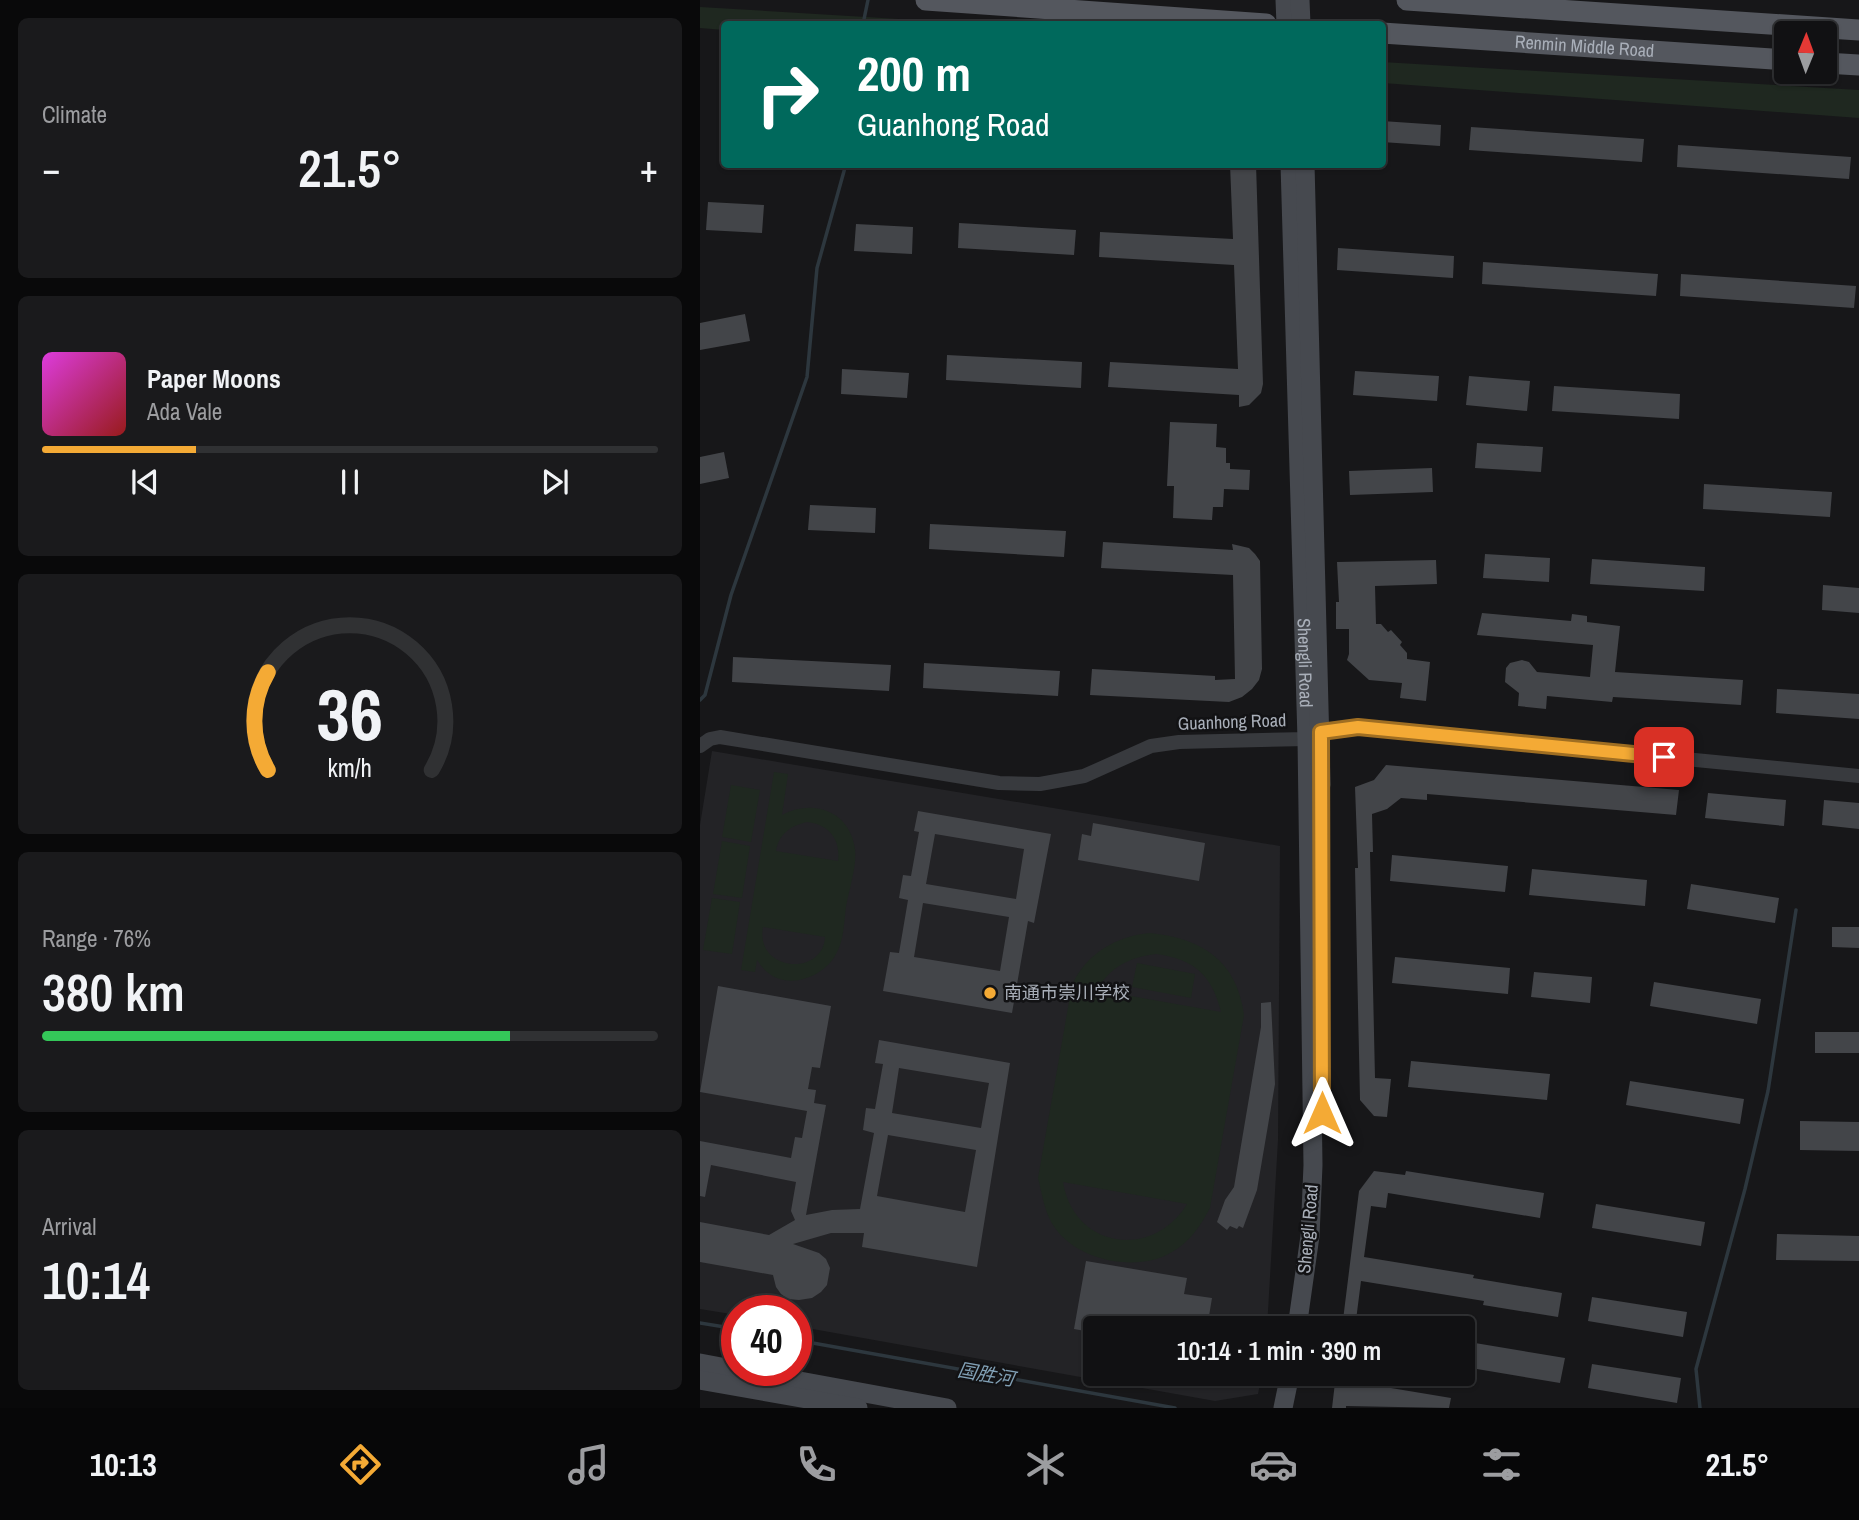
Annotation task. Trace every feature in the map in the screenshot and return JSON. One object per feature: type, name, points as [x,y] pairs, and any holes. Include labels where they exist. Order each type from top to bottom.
[{"type":"main road","points":[[926,0],[1224,21]]},
{"type":"main road","name":"Renmin Middle Road","points":[[1407,0],[1859,30]]},
{"type":"main road","name":"Renmin Middle Road","points":[[1386,33],[1774,59]]},
{"type":"main road","points":[[1838,64],[1859,65]]},
{"type":"street","points":[[1285,0],[1286,21]]},
{"type":"street","points":[[1300,0],[1301,21]]},
{"type":"street","name":"Shengli Road","points":[[1290,168],[1314,735],[1313,1165],[1310,1236],[1299,1316]]},
{"type":"street","name":"Shengli Road","points":[[1305,168],[1323,1167],[1318,1278],[1312,1316]]},
{"type":"street","name":"Guanhong Road","points":[[700,746],[710,739],[720,737],[999,783],[1040,784],[1084,776],[1151,746],[1179,742],[1314,735],[1358,727],[1859,776]]},
{"type":"street","points":[[700,1363],[721,1367]]},
{"type":"street","points":[[700,1380],[858,1408]]},
{"type":"street","points":[[812,1383],[947,1408]]},
{"type":"street","points":[[1283,1408],[1288,1386]]},
{"type":"street","points":[[1297,1408],[1301,1386]]},
{"type":"shaded area","points":[[700,7],[932,21],[721,21],[721,30],[700,28]]},
{"type":"shaded area","points":[[1386,62],[1859,90],[1859,118],[1386,83]]},
{"type":"shaded area","name":"南通市崇川学校","points":[[712,751],[1280,846],[1278,1140],[1268,1316],[1083,1316],[1083,1377],[812,1329],[812,1295],[721,1295],[721,1312],[700,1309],[700,825]]},
{"type":"shaded area","points":[[774,772],[788,774],[782,815],[806,808],[828,811],[846,825],[852,836],[855,863],[842,937],[831,962],[824,969],[806,978],[776,978],[757,960],[755,972],[741,970]],"holes":[[[807,822],[821,826],[832,834],[837,846],[838,861],[776,851],[786,832]],[[763,927],[825,937],[821,950],[813,959],[790,964],[769,953],[763,942]]]},
{"type":"shaded area","points":[[731,785],[760,790],[751,842],[722,837]]},
{"type":"shaded area","points":[[722,841],[750,846],[742,898],[713,894]]},
{"type":"shaded area","points":[[712,898],[740,902],[732,954],[703,950]]},
{"type":"shaded area","points":[[1150,933],[1185,940],[1213,955],[1225,966],[1234,980],[1244,1015],[1210,1208],[1194,1233],[1172,1252],[1143,1262],[1126,1262],[1093,1256],[1065,1239],[1049,1217],[1038,1178],[1072,985],[1085,964],[1104,948],[1137,935]],"holes":[[[1156,954],[1181,960],[1199,971],[1212,988],[1221,1012],[1097,990],[1108,975],[1122,964]],[[1063,1182],[1187,1204],[1172,1222],[1155,1234],[1136,1239],[1116,1239],[1098,1233],[1082,1222],[1070,1204]]]},
{"type":"shaded area","points":[[1137,963],[1195,974],[1191,998],[1132,987]]},
{"type":"shaded area","name":"南通市崇川学校","points":[[1131,1386],[1260,1386],[1258,1394],[1215,1401]]},
{"type":"building","points":[[1386,121],[1441,125],[1440,146],[1386,142]]},
{"type":"building","points":[[1471,127],[1644,139],[1642,162],[1469,150]]},
{"type":"building","points":[[1678,145],[1851,157],[1849,179],[1677,167]]},
{"type":"building","points":[[1230,168],[1256,168],[1263,384],[1261,393],[1249,405],[1239,407],[1239,395],[1108,387],[1110,362],[1238,369],[1234,265],[1099,257],[1100,232],[1233,239]]},
{"type":"building","points":[[708,202],[764,205],[762,233],[706,230]]},
{"type":"building","points":[[959,223],[1076,230],[1074,255],[958,248]]},
{"type":"building","points":[[856,224],[913,227],[912,254],[854,251]]},
{"type":"building","points":[[1338,248],[1454,256],[1453,278],[1337,270]]},
{"type":"building","points":[[1483,262],[1658,274],[1656,296],[1482,284]]},
{"type":"building","points":[[1681,274],[1856,286],[1854,308],[1680,296]]},
{"type":"building","points":[[745,314],[750,341],[700,350],[700,323]]},
{"type":"building","points":[[947,355],[1082,362],[1081,388],[946,380]]},
{"type":"building","points":[[842,369],[909,373],[907,398],[841,394]]},
{"type":"building","points":[[1355,371],[1439,376],[1437,401],[1353,395]]},
{"type":"building","points":[[1469,376],[1530,381],[1527,411],[1466,405]]},
{"type":"building","points":[[1554,386],[1680,394],[1679,419],[1552,411]]},
{"type":"building","points":[[1170,422],[1217,424],[1216,447],[1226,448],[1226,463],[1230,463],[1230,469],[1250,470],[1249,490],[1224,489],[1223,507],[1213,507],[1212,520],[1173,518],[1174,486],[1167,486]]},
{"type":"building","points":[[1477,443],[1543,447],[1541,472],[1475,468]]},
{"type":"building","points":[[724,452],[729,478],[700,484],[700,457]]},
{"type":"building","points":[[1432,468],[1433,492],[1350,495],[1349,471]]},
{"type":"building","points":[[1704,484],[1832,492],[1830,517],[1703,509]]},
{"type":"building","points":[[810,505],[876,508],[875,533],[808,530]]},
{"type":"building","points":[[930,524],[1066,531],[1064,557],[929,549]]},
{"type":"building","points":[[1103,542],[1233,550],[1232,544],[1249,548],[1260,561],[1262,669],[1259,680],[1252,689],[1229,702],[1090,695],[1092,669],[1215,676],[1215,680],[1235,679],[1233,575],[1101,568]]},
{"type":"building","points":[[1485,554],[1550,558],[1549,582],[1483,578]]},
{"type":"building","points":[[1592,559],[1705,567],[1704,591],[1590,584]]},
{"type":"building","points":[[1436,560],[1437,584],[1375,586],[1376,624],[1381,624],[1388,632],[1391,630],[1402,642],[1400,645],[1407,653],[1407,659],[1430,662],[1426,701],[1400,698],[1402,683],[1369,680],[1347,660],[1349,629],[1336,629],[1336,602],[1339,602],[1337,562]]},
{"type":"building","points":[[1823,585],[1859,588],[1859,613],[1822,610]]},
{"type":"building","points":[[1482,613],[1571,621],[1572,614],[1587,616],[1587,622],[1620,626],[1615,672],[1743,680],[1741,705],[1613,697],[1612,702],[1547,696],[1546,709],[1518,706],[1519,693],[1505,682],[1506,668],[1510,663],[1522,660],[1529,662],[1537,672],[1590,677],[1593,645],[1477,635]]},
{"type":"building","points":[[733,657],[891,665],[889,691],[732,682]]},
{"type":"building","points":[[924,663],[1060,671],[1058,696],[923,688]]},
{"type":"building","points":[[1777,689],[1859,694],[1859,719],[1776,713]]},
{"type":"building","points":[[1386,765],[1679,790],[1676,815],[1427,794],[1427,800],[1401,798],[1387,809],[1372,814],[1373,852],[1370,852],[1375,1078],[1391,1079],[1387,1117],[1374,1116],[1360,1100],[1355,868],[1358,868],[1355,787],[1374,780]]},
{"type":"building","points":[[1708,793],[1786,800],[1784,826],[1705,818]]},
{"type":"building","points":[[1824,800],[1859,803],[1859,829],[1822,825]]},
{"type":"building","points":[[918,811],[1051,834],[1034,923],[1028,921],[1012,1013],[883,991],[890,952],[899,953],[908,900],[899,898],[903,875],[911,876],[919,832],[914,831]],"holes":[[[935,834],[1024,849],[1016,899],[926,884]],[[923,903],[1009,917],[1000,971],[914,957]]]},
{"type":"building","points":[[1093,823],[1205,843],[1199,881],[1078,860],[1082,834],[1091,836]]},
{"type":"building","points":[[1392,855],[1508,866],[1505,892],[1390,881]]},
{"type":"building","points":[[1532,869],[1647,880],[1645,906],[1529,895]]},
{"type":"building","points":[[1691,884],[1779,898],[1775,923],[1687,909]]},
{"type":"building","points":[[1832,927],[1859,927],[1859,948],[1832,947]]},
{"type":"building","points":[[1395,957],[1510,968],[1508,994],[1392,983]]},
{"type":"building","points":[[1534,972],[1592,977],[1590,1003],[1531,997]]},
{"type":"building","points":[[1654,982],[1761,999],[1757,1024],[1650,1006]]},
{"type":"building","points":[[718,986],[831,1006],[820,1068],[812,1067],[808,1089],[816,1090],[814,1103],[826,1105],[806,1215],[860,1209],[874,1133],[863,1130],[866,1108],[875,1109],[883,1064],[875,1063],[879,1040],[1010,1063],[977,1267],[862,1247],[864,1233],[831,1233],[793,1244],[819,1253],[830,1268],[827,1285],[812,1298],[812,1295],[782,1295],[776,1287],[773,1275],[700,1262],[700,1222],[769,1235],[795,1220],[791,1211],[796,1182],[711,1165],[705,1197],[700,1196],[700,1141],[791,1158],[795,1137],[802,1138],[807,1111],[700,1092]],"holes":[[[899,1068],[989,1083],[981,1128],[892,1113]],[[888,1135],[976,1150],[965,1212],[877,1196]]]},
{"type":"building","points":[[1271,1002],[1275,1084],[1257,1190],[1243,1228],[1230,1226],[1227,1230],[1217,1222],[1225,1200],[1234,1187],[1261,1027],[1261,1003]]},
{"type":"building","points":[[1815,1032],[1859,1032],[1859,1053],[1815,1053]]},
{"type":"building","points":[[1411,1061],[1550,1074],[1547,1100],[1408,1087]]},
{"type":"building","points":[[1630,1081],[1744,1099],[1740,1124],[1626,1105]]},
{"type":"building","points":[[1800,1121],[1859,1122],[1859,1151],[1800,1150]]},
{"type":"building","points":[[1374,1171],[1405,1175],[1406,1171],[1544,1193],[1540,1218],[1388,1193],[1386,1208],[1371,1206],[1364,1257],[1562,1293],[1558,1317],[1483,1305],[1484,1301],[1361,1281],[1357,1316],[1343,1316],[1359,1191]]},
{"type":"building","points":[[1596,1204],[1705,1222],[1701,1246],[1592,1228]]},
{"type":"building","points":[[1777,1234],[1859,1236],[1859,1261],[1776,1260]]},
{"type":"building","points":[[1086,1261],[1187,1278],[1184,1294],[1212,1298],[1209,1316],[1083,1316],[1083,1331],[1074,1329]]},
{"type":"building","points":[[1592,1297],[1687,1312],[1683,1337],[1588,1321]]},
{"type":"building","points":[[1475,1343],[1565,1358],[1560,1383],[1475,1369]]},
{"type":"building","points":[[1592,1364],[1681,1378],[1677,1403],[1588,1388]]},
{"type":"building","points":[[1335,1386],[1379,1386],[1451,1398],[1449,1408],[1332,1408]]},
{"type":"waterway","points":[[864,21],[868,0]]},
{"type":"waterway","points":[[700,700],[705,695],[731,595],[807,377],[817,268],[845,168]]},
{"type":"waterway","points":[[1700,1408],[1696,1369],[1745,1189],[1768,1091],[1796,910]]},
{"type":"waterway","name":"国胜河","points":[[700,1323],[721,1326]]},
{"type":"waterway","name":"国胜河","points":[[812,1343],[1175,1408]]},
{"type":"place","name":"南通市崇川学校","points":[[990,993]]},
{"type":"route","points":[[1322,1113],[1321,732],[1358,727],[1664,757]]}]
